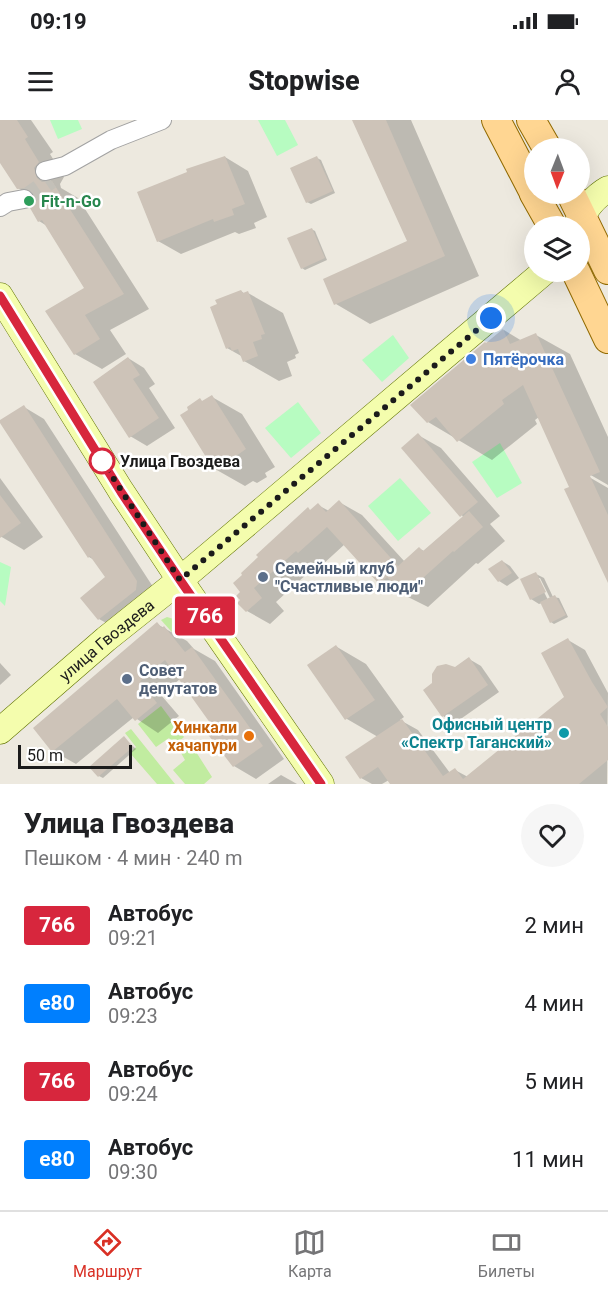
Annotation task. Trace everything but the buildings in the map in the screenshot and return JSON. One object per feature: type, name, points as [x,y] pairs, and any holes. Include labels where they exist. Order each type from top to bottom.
[{"type":"main road","points":[[496,120],[524,174]]},
{"type":"main road","points":[[531,120],[541,138]]},
{"type":"main road","points":[[577,206],[608,270]]},
{"type":"main road","points":[[581,282],[608,339]]},
{"type":"street","points":[[48,176],[111,140],[162,120]]},
{"type":"street","points":[[577,206],[607,189]]},
{"type":"street","name":"улица Гвоздева","points":[[0,731],[106,639],[180,580],[533,282]]},
{"type":"street","points":[[0,296],[121,492],[321,784]]},
{"type":"green space","points":[[50,120],[78,120],[82,129],[58,139]]},
{"type":"green space","points":[[258,120],[285,120],[298,145],[277,156]]},
{"type":"green space","points":[[393,335],[409,358],[382,382],[362,360]]},
{"type":"green space","points":[[298,402],[321,433],[291,458],[265,428]]},
{"type":"green space","points":[[500,443],[522,483],[497,498],[472,462]]},
{"type":"green space","points":[[400,478],[431,513],[398,541],[368,506]]},
{"type":"green space","points":[[0,562],[11,567],[5,606],[0,601]]},
{"type":"green space","points":[[167,617],[177,620],[187,632],[178,639],[161,620]]},
{"type":"green space","points":[[161,706],[184,737],[175,745],[169,738],[156,747],[138,724]]},
{"type":"green space","points":[[131,729],[175,784],[157,784],[130,753],[136,747],[125,733]]},
{"type":"green space","points":[[191,744],[212,777],[204,784],[185,784],[173,770],[185,760],[181,753]]},
{"type":"tunnel","points":[[24,199],[51,180]]},
{"type":"bus line","name":"766","points":[[0,296],[121,492],[321,784]]},
{"type":"place","name":"Fit-n-Go","points":[[29,201]]},
{"type":"place","name":"Пятёрочка","points":[[471,359]]},
{"type":"place","name":"Улица Гвоздева","points":[[102,461]]},
{"type":"place","name":"Семейный клуб \"Счастливые люди\"","points":[[263,577]]},
{"type":"place","name":"Совет депутатов","points":[[127,679]]},
{"type":"place","name":"Офисный центр «Спектр Таганский»","points":[[564,733]]},
{"type":"place","name":"Хинкали хачапури","points":[[249,736]]},
{"type":"route","points":[[102,461],[180,580],[491,318]]}]
